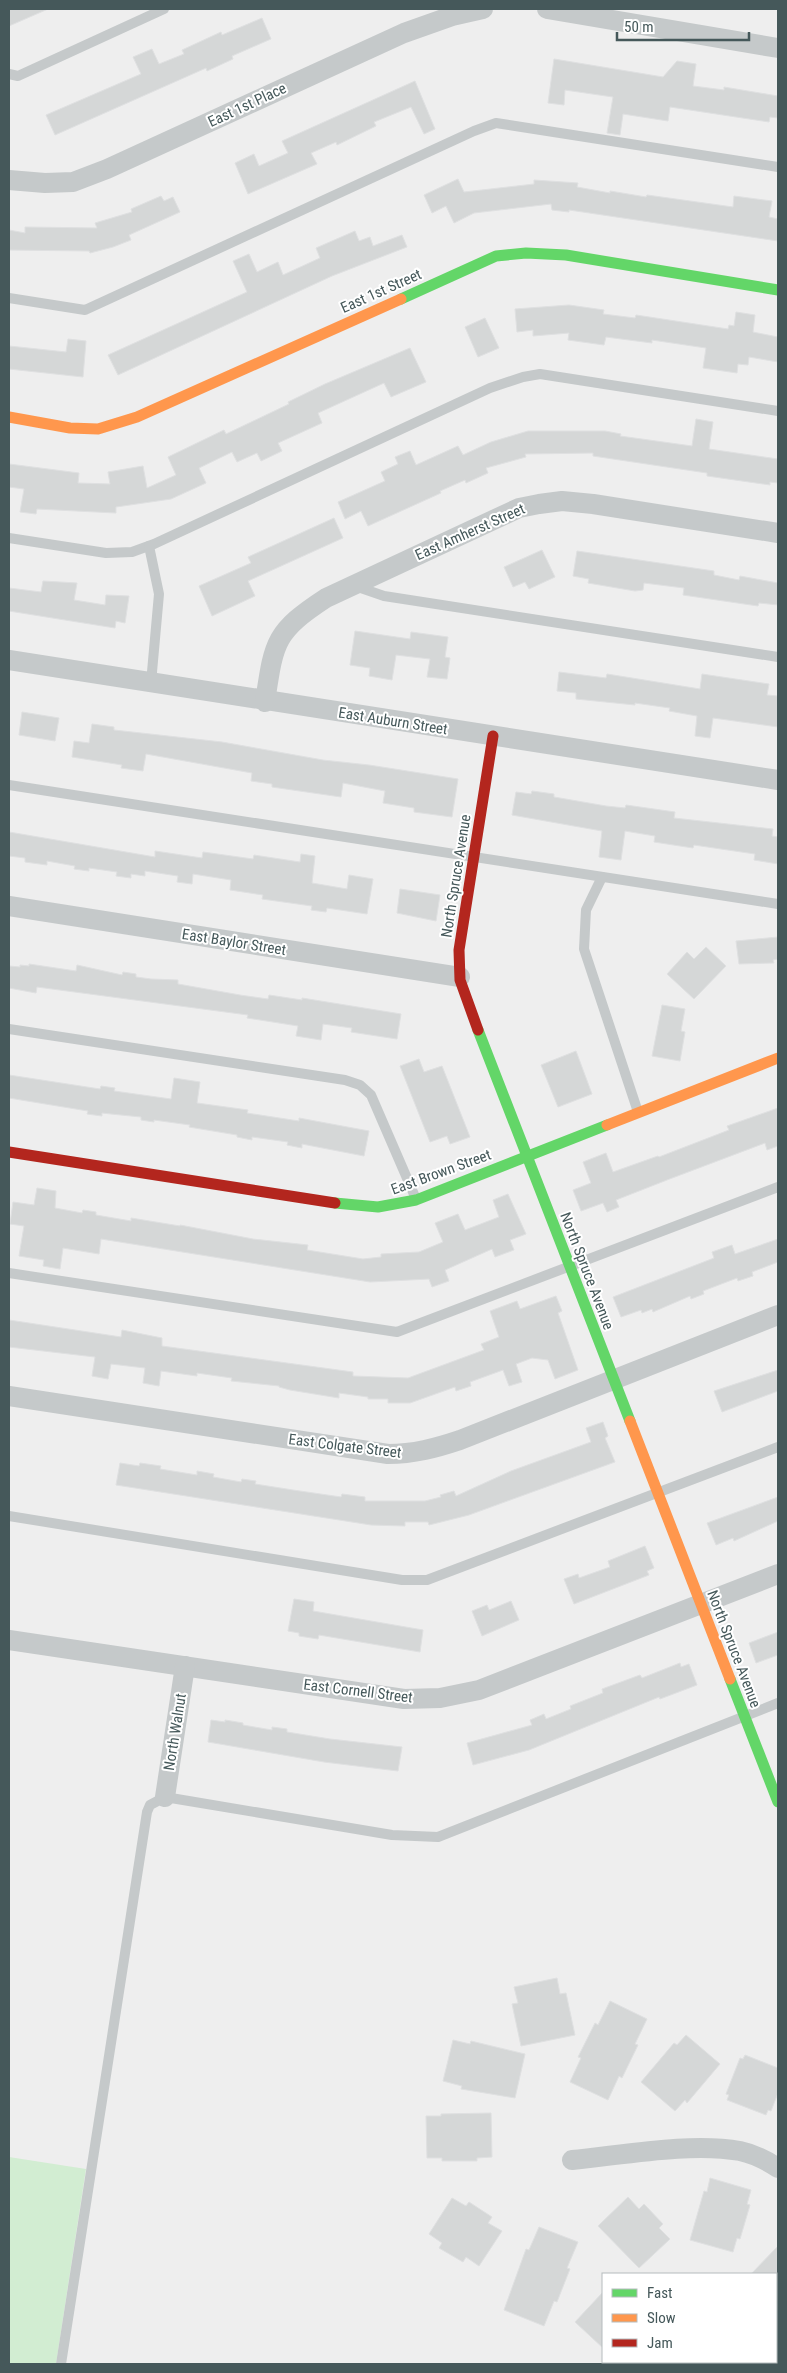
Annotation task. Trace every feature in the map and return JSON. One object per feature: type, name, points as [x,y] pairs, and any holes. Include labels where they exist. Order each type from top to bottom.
[{"type":"street","name":"East 1st Place","points":[[9,180],[45,183],[73,182],[107,169],[404,33],[452,16],[483,9]]},
{"type":"street","points":[[547,9],[778,48]]},
{"type":"street","name":"East 1st Street","points":[[9,417],[70,428],[98,429],[137,417],[496,256],[526,253],[566,255],[778,290]]},
{"type":"street","name":"East Amherst Street","points":[[265,702],[276,643],[284,631],[301,615],[320,602],[352,586],[519,508],[562,501],[593,504],[778,533]]},
{"type":"street","name":"East Auburn Street","points":[[9,660],[265,702],[778,780]]},
{"type":"street","name":"North Spruce Avenue","points":[[493,736],[459,950],[460,977],[477,1028],[526,1156],[778,1802]]},
{"type":"street","name":"East Baylor Street","points":[[9,906],[460,977]]},
{"type":"street","name":"East Brown Street","points":[[9,1152],[371,1208],[391,1207],[416,1200],[778,1058]]},
{"type":"street","name":"East Colgate Street","points":[[9,1396],[388,1454],[405,1454],[427,1451],[460,1440],[778,1315]]},
{"type":"street","name":"East Cornell Street","points":[[9,1640],[404,1699],[440,1698],[478,1690],[778,1574]]},
{"type":"street","name":"North Walnut","points":[[165,1797],[185,1666]]},
{"type":"street","points":[[572,2160],[708,2148],[740,2151],[761,2157],[778,2168]]},
{"type":"lane","points":[[9,74],[18,76],[164,9]]},
{"type":"lane","points":[[9,298],[85,310],[474,131],[496,123],[778,167]]},
{"type":"lane","points":[[9,538],[106,553],[132,552],[149,546],[490,388],[523,377],[540,374],[778,411]]},
{"type":"lane","points":[[149,546],[159,594],[151,683]]},
{"type":"lane","points":[[352,586],[384,596],[778,657]]},
{"type":"lane","points":[[9,785],[778,904]]},
{"type":"lane","points":[[602,877],[586,910],[584,949],[638,1113]]},
{"type":"lane","points":[[9,1029],[345,1080],[360,1086],[370,1094],[416,1200]]},
{"type":"lane","points":[[9,1273],[397,1332],[570,1268],[778,1187]]},
{"type":"lane","points":[[9,1516],[402,1580],[427,1580],[778,1447]]},
{"type":"lane","points":[[61,2364],[147,1812],[150,1805],[165,1797],[392,1835],[438,1837],[745,1718],[778,1703]]},
{"type":"green space","points":[[9,2157],[86,2169],[56,2364],[9,2364]]},
{"type":"building","points":[[9,9],[48,9],[9,26]]},
{"type":"building","points":[[262,18],[271,39],[232,56],[233,59],[207,71],[206,68],[55,135],[46,115],[141,74],[133,57],[152,49],[159,64],[184,54],[182,50],[221,32],[222,35]]},
{"type":"building","points":[[554,59],[663,77],[677,61],[696,64],[693,86],[724,90],[724,87],[778,96],[778,118],[770,117],[769,122],[670,107],[668,121],[623,114],[620,135],[607,133],[613,97],[565,90],[564,105],[548,103]]},
{"type":"building","points":[[415,81],[435,129],[424,134],[411,107],[374,122],[376,126],[337,145],[336,142],[311,153],[317,164],[248,194],[235,163],[254,154],[259,166],[288,153],[282,141]]},
{"type":"building","points":[[458,179],[464,192],[534,184],[534,180],[578,183],[577,187],[610,193],[610,191],[646,197],[647,195],[733,207],[734,196],[772,201],[769,217],[778,219],[778,241],[569,210],[569,212],[552,210],[551,204],[474,213],[454,223],[446,206],[432,213],[424,195]]},
{"type":"building","points":[[161,196],[164,201],[173,197],[180,212],[129,235],[131,240],[113,247],[90,253],[89,251],[9,250],[9,230],[25,233],[25,227],[97,228],[95,223],[132,212],[131,209]]},
{"type":"building","points":[[355,231],[359,241],[370,237],[373,246],[402,235],[407,247],[332,276],[118,375],[108,355],[247,292],[233,261],[249,254],[257,272],[278,262],[283,275],[320,258],[316,248]]},
{"type":"building","points":[[569,305],[604,310],[603,314],[635,318],[636,315],[728,329],[729,325],[734,326],[736,312],[755,315],[753,332],[778,337],[778,362],[749,357],[748,365],[738,364],[737,373],[703,368],[706,348],[652,340],[652,343],[606,337],[604,345],[568,340],[569,333],[533,336],[533,330],[517,332],[515,309]]},
{"type":"building","points":[[485,318],[499,348],[478,357],[465,327]]},
{"type":"building","points":[[68,339],[86,341],[83,377],[9,369],[9,346],[66,352]]},
{"type":"building","points":[[410,348],[426,382],[391,397],[384,383],[318,413],[322,423],[278,443],[282,451],[261,461],[257,453],[237,462],[232,452],[199,468],[206,483],[171,499],[116,507],[116,513],[37,509],[36,514],[20,512],[24,489],[9,487],[9,464],[79,473],[78,483],[110,484],[108,472],[143,466],[147,488],[176,475],[168,457],[224,430],[226,434],[289,404],[288,402],[325,384]]},
{"type":"building","points":[[696,419],[713,422],[709,449],[778,459],[778,483],[770,482],[770,485],[707,476],[707,473],[593,456],[593,453],[525,454],[526,457],[486,468],[488,473],[466,483],[465,480],[440,491],[441,493],[368,526],[361,511],[345,519],[338,502],[385,481],[381,472],[398,464],[395,457],[410,451],[416,465],[458,446],[463,455],[491,442],[528,431],[605,431],[621,434],[620,436],[692,446]]},
{"type":"building","points":[[334,518],[343,538],[248,581],[255,596],[212,616],[199,586],[251,563],[248,557]]},
{"type":"building","points":[[542,550],[555,577],[529,589],[525,582],[513,587],[504,567]]},
{"type":"building","points":[[577,551],[714,571],[714,575],[739,580],[740,576],[778,583],[778,605],[759,603],[758,606],[683,595],[684,588],[644,583],[643,590],[635,591],[588,583],[589,579],[573,576]]},
{"type":"building","points":[[43,581],[77,583],[74,600],[105,605],[106,595],[129,596],[125,623],[116,621],[115,628],[9,611],[9,588],[41,592]]},
{"type":"building","points":[[355,631],[410,639],[411,632],[448,637],[445,657],[450,658],[447,679],[427,677],[430,659],[396,655],[392,680],[369,676],[370,668],[350,665]]},
{"type":"building","points":[[559,672],[606,678],[607,674],[700,689],[702,674],[769,684],[767,695],[778,696],[778,727],[713,718],[710,738],[695,736],[697,716],[669,711],[670,708],[635,703],[635,705],[576,699],[576,693],[557,691]]},
{"type":"building","points":[[22,712],[59,718],[55,741],[19,735]]},
{"type":"building","points":[[92,724],[114,727],[114,730],[222,742],[323,760],[458,779],[452,817],[414,812],[414,808],[383,803],[385,791],[343,783],[341,797],[272,787],[272,784],[251,781],[252,773],[146,754],[143,771],[121,768],[122,765],[72,757],[74,741],[89,743]]},
{"type":"building","points":[[532,791],[554,794],[554,797],[606,806],[625,808],[626,805],[675,812],[674,818],[773,829],[772,836],[778,837],[778,864],[754,860],[755,854],[694,845],[693,848],[654,842],[655,836],[625,831],[621,860],[599,857],[602,831],[512,815],[516,792],[531,794]]},
{"type":"building","points":[[9,832],[155,857],[155,851],[202,858],[203,852],[253,859],[254,855],[300,862],[301,854],[315,856],[312,883],[347,889],[349,875],[373,879],[367,914],[327,908],[326,912],[311,910],[312,906],[262,899],[263,895],[230,890],[231,880],[193,874],[192,884],[177,882],[178,876],[145,871],[145,876],[131,874],[131,878],[116,876],[117,872],[89,868],[89,871],[74,869],[75,866],[47,861],[47,865],[25,862],[25,858],[9,856]]},
{"type":"building","points":[[400,889],[440,895],[436,921],[397,913]]},
{"type":"building","points":[[778,937],[778,959],[773,960],[774,963],[739,964],[736,941]]},
{"type":"building","points":[[706,947],[726,966],[694,999],[667,974],[687,952],[694,959]]},
{"type":"building","points":[[29,964],[76,971],[77,965],[122,975],[123,972],[136,974],[136,977],[178,980],[178,984],[240,995],[268,999],[269,995],[302,1000],[302,998],[401,1014],[397,1039],[351,1032],[352,1028],[323,1024],[321,1040],[296,1036],[298,1026],[247,1018],[248,1015],[37,987],[36,993],[9,988],[9,966],[20,967],[20,965],[29,966]]},
{"type":"building","points":[[662,1005],[685,1009],[681,1031],[685,1032],[680,1061],[652,1056]]},
{"type":"building","points":[[576,1051],[592,1094],[558,1107],[541,1065]]},
{"type":"building","points":[[419,1059],[424,1072],[442,1066],[470,1137],[450,1144],[447,1136],[430,1142],[400,1066]]},
{"type":"building","points":[[9,1075],[100,1089],[101,1086],[115,1088],[114,1091],[171,1099],[174,1078],[200,1082],[197,1103],[248,1110],[247,1113],[299,1121],[299,1118],[369,1131],[364,1156],[302,1144],[302,1148],[287,1145],[288,1142],[252,1137],[252,1140],[237,1137],[237,1135],[189,1127],[190,1125],[141,1120],[141,1117],[102,1113],[102,1116],[87,1114],[88,1111],[9,1098]]},
{"type":"building","points":[[778,1108],[778,1146],[767,1150],[765,1143],[667,1180],[616,1200],[619,1207],[607,1212],[603,1203],[581,1211],[573,1190],[591,1183],[583,1162],[606,1153],[613,1172],[659,1157],[729,1130],[727,1126]]},
{"type":"building","points":[[37,1188],[56,1191],[55,1208],[82,1213],[83,1210],[96,1212],[96,1215],[131,1221],[131,1218],[253,1239],[308,1245],[307,1250],[363,1259],[381,1257],[381,1254],[419,1252],[443,1242],[435,1223],[458,1214],[465,1230],[499,1217],[493,1200],[508,1194],[526,1234],[510,1240],[514,1250],[495,1257],[492,1249],[445,1270],[449,1281],[432,1287],[429,1279],[370,1282],[101,1239],[99,1254],[63,1248],[60,1269],[43,1266],[44,1260],[19,1256],[24,1226],[10,1224],[13,1202],[34,1205]]},
{"type":"building","points":[[778,1239],[778,1262],[752,1272],[753,1276],[738,1281],[737,1278],[703,1291],[704,1294],[691,1299],[690,1296],[653,1312],[652,1309],[642,1313],[641,1310],[621,1317],[613,1297],[714,1258],[712,1252],[732,1245],[735,1254]]},
{"type":"building","points":[[556,1296],[562,1311],[558,1313],[578,1370],[555,1379],[548,1360],[532,1358],[516,1364],[522,1382],[509,1386],[503,1370],[470,1382],[471,1386],[456,1391],[455,1387],[410,1403],[388,1403],[388,1399],[368,1399],[368,1397],[339,1393],[339,1398],[290,1390],[279,1386],[231,1381],[232,1378],[197,1373],[197,1376],[161,1371],[159,1386],[143,1383],[145,1368],[111,1364],[108,1379],[92,1376],[95,1357],[9,1347],[9,1320],[121,1337],[122,1330],[162,1338],[162,1346],[353,1372],[353,1376],[408,1378],[484,1350],[481,1344],[499,1337],[490,1311],[517,1301],[520,1309]]},
{"type":"building","points":[[778,1370],[778,1391],[722,1412],[714,1391]]},
{"type":"building","points":[[603,1422],[608,1436],[605,1438],[615,1462],[469,1515],[429,1525],[428,1522],[405,1522],[405,1526],[371,1525],[116,1485],[120,1463],[139,1466],[140,1463],[161,1466],[160,1469],[197,1475],[197,1471],[214,1474],[213,1477],[241,1482],[242,1479],[256,1481],[255,1484],[293,1490],[341,1497],[342,1494],[365,1497],[365,1501],[425,1501],[454,1491],[456,1496],[511,1471],[591,1442],[586,1428]]},
{"type":"building","points":[[778,1497],[778,1521],[734,1541],[733,1538],[716,1545],[707,1523]]},
{"type":"building","points":[[645,1546],[654,1568],[647,1571],[649,1575],[574,1604],[564,1579],[578,1574],[579,1578],[610,1567],[608,1561]]},
{"type":"building","points":[[294,1599],[314,1602],[313,1611],[423,1630],[420,1652],[319,1635],[318,1639],[299,1636],[299,1633],[288,1631]]},
{"type":"building","points":[[511,1601],[519,1620],[482,1636],[472,1611],[487,1605],[489,1610]]},
{"type":"building","points":[[778,1632],[778,1655],[756,1663],[749,1643]]},
{"type":"building","points":[[680,1663],[681,1667],[689,1664],[697,1685],[660,1699],[659,1697],[529,1750],[473,1765],[467,1743],[532,1725],[530,1720],[544,1714],[546,1719],[571,1709],[570,1706],[603,1693],[602,1689],[640,1675],[642,1678]]},
{"type":"building","points":[[211,1720],[225,1722],[225,1720],[272,1730],[272,1727],[287,1729],[287,1732],[330,1739],[402,1747],[398,1771],[324,1762],[208,1742]]},
{"type":"building","points":[[557,1978],[560,1994],[566,1993],[575,2035],[521,2046],[512,2004],[518,2003],[514,1987]]},
{"type":"building","points":[[610,2001],[647,2019],[635,2044],[638,2045],[622,2078],[619,2076],[608,2100],[570,2082],[581,2058],[578,2057],[595,2023],[598,2025]]},
{"type":"building","points":[[686,2035],[720,2064],[687,2103],[685,2100],[675,2111],[641,2082],[674,2043],[677,2045]]},
{"type":"building","points":[[453,2040],[470,2044],[471,2041],[525,2054],[515,2098],[461,2089],[462,2086],[443,2081]]},
{"type":"building","points":[[745,2055],[778,2068],[778,2093],[771,2111],[768,2110],[766,2115],[727,2100],[729,2095],[726,2094],[740,2058],[743,2059]]},
{"type":"building","points":[[491,2113],[492,2157],[477,2158],[477,2161],[442,2161],[442,2158],[427,2158],[426,2116]]},
{"type":"building","points":[[710,2178],[751,2190],[747,2204],[750,2205],[740,2239],[737,2238],[733,2252],[690,2240],[704,2191],[707,2192]]},
{"type":"building","points":[[628,2197],[639,2209],[644,2204],[663,2224],[659,2228],[670,2239],[639,2268],[598,2226]]},
{"type":"building","points":[[452,2198],[466,2206],[469,2202],[492,2217],[488,2223],[502,2231],[479,2266],[466,2257],[463,2262],[439,2248],[442,2243],[429,2234]]},
{"type":"building","points":[[539,2227],[578,2242],[567,2268],[570,2269],[557,2302],[554,2301],[544,2326],[504,2310],[526,2249],[529,2250]]},
{"type":"building","points":[[778,2246],[778,2274],[752,2273]]},
{"type":"building","points":[[602,2293],[602,2347],[575,2322]]},
{"type":"traffic: fast","points":[[401,299],[496,256],[526,253],[566,255],[778,290]]},
{"type":"traffic: fast","points":[[478,1030],[630,1421]]},
{"type":"traffic: fast","points":[[335,1203],[378,1207],[416,1200],[607,1125]]},
{"type":"traffic: fast","points":[[730,1679],[778,1802]]},
{"type":"traffic: slow","points":[[9,417],[70,428],[98,429],[137,417],[401,299]]},
{"type":"traffic: slow","points":[[607,1125],[778,1058]]},
{"type":"traffic: slow","points":[[630,1421],[730,1679]]},
{"type":"traffic: jam","points":[[478,1030],[460,980],[459,950],[493,736]]},
{"type":"traffic: jam","points":[[9,1152],[335,1203]]}]
